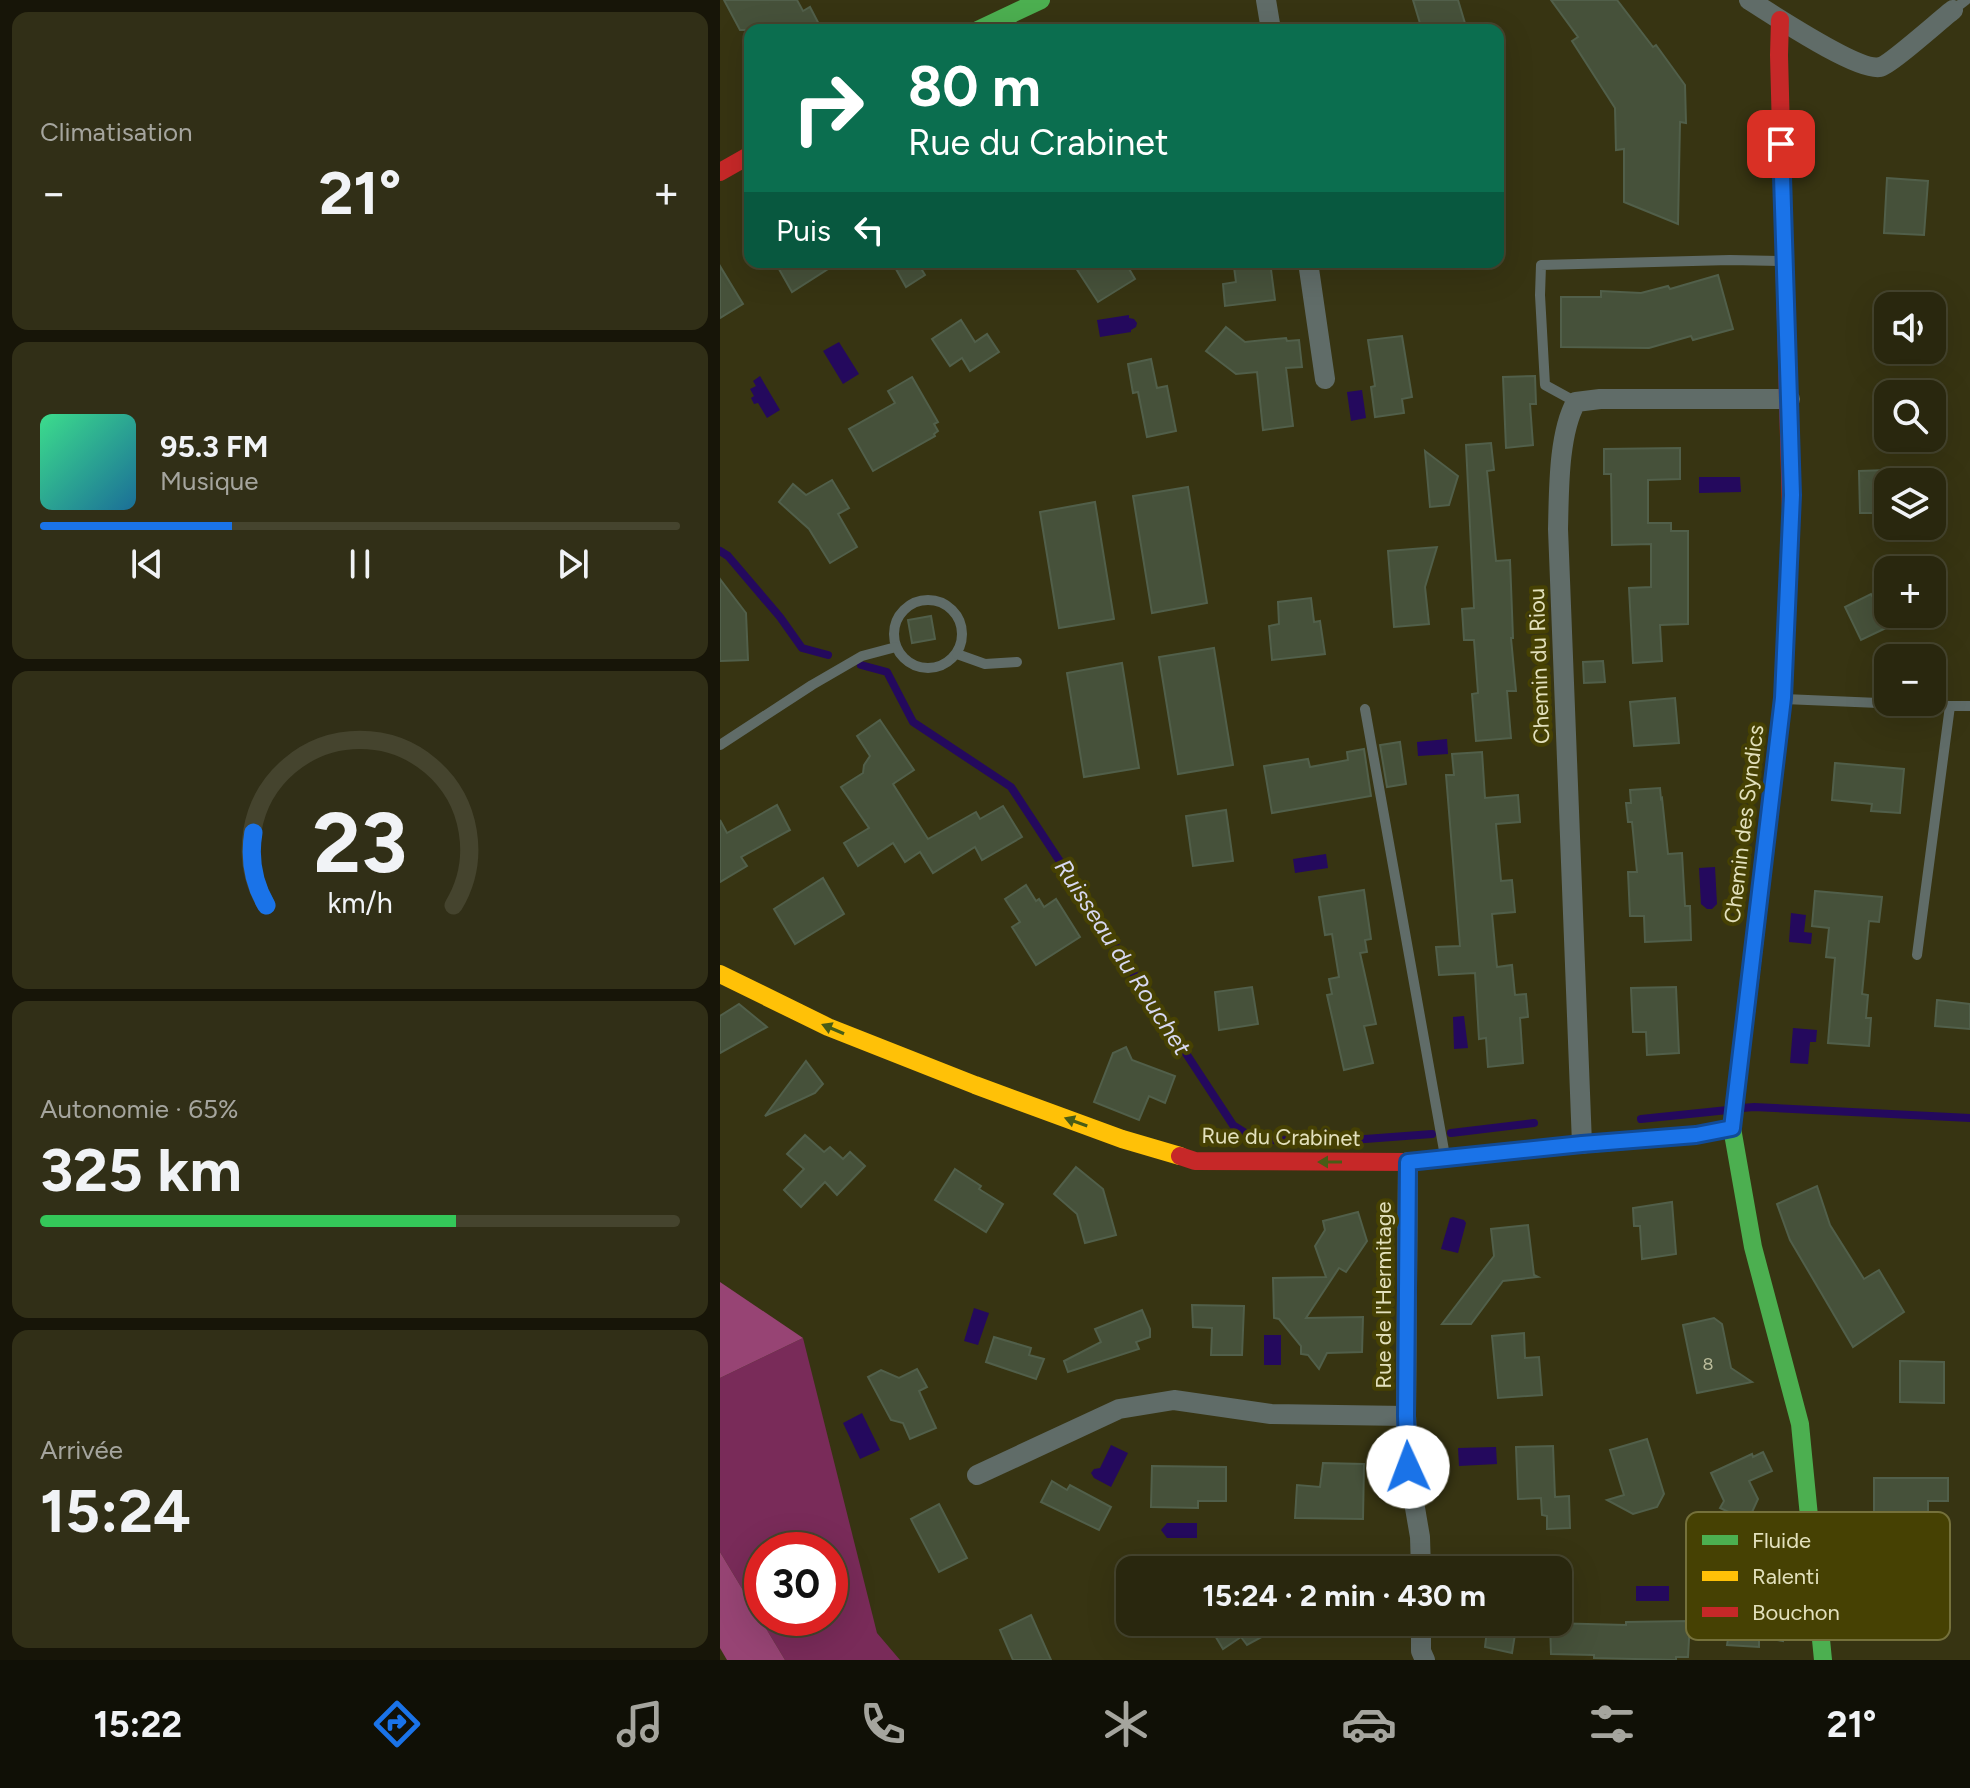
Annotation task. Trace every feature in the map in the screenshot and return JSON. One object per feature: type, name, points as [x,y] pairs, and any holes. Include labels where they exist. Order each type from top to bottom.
[{"type":"street","points":[[991,24],[1041,0]]},
{"type":"street","points":[[1266,0],[1270,24]]},
{"type":"street","points":[[1749,0],[1865,67],[1882,67],[1960,5]]},
{"type":"street","name":"Chemin des Syndics","points":[[1780,20],[1792,495],[1783,698],[1733,1116],[1753,1247],[1800,1424],[1809,1512]]},
{"type":"street","points":[[720,172],[744,158]]},
{"type":"street","points":[[1309,268],[1325,379]]},
{"type":"street","points":[[1576,402],[1600,399],[1790,399]]},
{"type":"street","name":"Chemin du Riou","points":[[1576,402],[1571,412],[1559,476],[1558,529],[1582,1144]]},
{"type":"street","name":"Rue du Crabinet","points":[[720,974],[828,1027],[975,1085],[1122,1139],[1195,1161],[1408,1162],[1696,1135],[1733,1116]]},
{"type":"street","name":"Rue de l'Hermitage","points":[[1408,1162],[1406,1416],[1408,1467],[1421,1556]]},
{"type":"street","points":[[977,1475],[1119,1409],[1174,1400],[1271,1414],[1406,1416]]},
{"type":"street","points":[[1421,1636],[1421,1651],[1425,1660]]},
{"type":"street","name":"Chemin des Syndics","points":[[1821,1640],[1823,1660]]},
{"type":"lane","points":[[1576,402],[1545,385],[1541,265],[1785,261]]},
{"type":"lane","points":[[924,600],[945,604],[960,621],[963,632],[957,654],[938,668],[915,667],[906,660],[896,647],[894,629],[904,610],[924,600]]},
{"type":"lane","points":[[720,745],[862,656],[896,647]]},
{"type":"lane","points":[[957,654],[985,664],[1017,662]]},
{"type":"lane","points":[[1783,698],[1970,706]]},
{"type":"lane","points":[[1917,955],[1950,706]]},
{"type":"lane","points":[[1365,709],[1445,1158]]},
{"type":"shaded area","points":[[1129,315],[1137,323],[1131,332],[1100,337],[1097,320]]},
{"type":"shaded area","points":[[839,342],[859,374],[843,384],[823,351]]},
{"type":"shaded area","points":[[760,376],[780,410],[767,418],[751,398],[754,396],[750,389],[756,386],[753,381]]},
{"type":"shaded area","points":[[1362,390],[1366,418],[1351,421],[1347,392]]},
{"type":"shaded area","points":[[1699,477],[1740,477],[1741,492],[1699,493]]},
{"type":"shaded area","points":[[1447,739],[1448,754],[1418,756],[1417,742]]},
{"type":"shaded area","points":[[1326,854],[1328,868],[1295,873],[1293,859]]},
{"type":"shaded area","points":[[1715,867],[1717,904],[1707,909],[1701,904],[1699,868]]},
{"type":"shaded area","points":[[1791,913],[1806,915],[1804,932],[1812,933],[1811,944],[1789,942]]},
{"type":"shaded area","points":[[1464,1016],[1468,1048],[1454,1049],[1453,1017]]},
{"type":"shaded area","points":[[1793,1028],[1817,1030],[1816,1042],[1810,1042],[1808,1064],[1790,1063]]},
{"type":"shaded area","points":[[1450,1218],[1466,1223],[1458,1253],[1441,1249]]},
{"type":"shaded area","points":[[720,1282],[803,1338],[720,1378]]},
{"type":"shaded area","points":[[974,1308],[989,1313],[978,1345],[964,1341]]},
{"type":"shaded area","points":[[1264,1335],[1281,1335],[1281,1365],[1264,1365]]},
{"type":"shaded area","points":[[803,1338],[877,1633],[900,1660],[785,1660],[771,1636],[848,1636],[848,1532],[744,1532],[744,1592],[720,1552],[720,1378]]},
{"type":"shaded area","points":[[862,1413],[880,1450],[860,1459],[843,1423]]},
{"type":"shaded area","points":[[1111,1445],[1128,1453],[1111,1487],[1091,1473],[1100,1468]]},
{"type":"shaded area","points":[[1496,1447],[1497,1464],[1459,1466],[1458,1448]]},
{"type":"shaded area","points":[[1167,1523],[1197,1523],[1197,1538],[1167,1538],[1161,1530]]},
{"type":"shaded area","points":[[720,1552],[744,1592],[744,1636],[771,1636],[785,1660],[727,1660],[720,1648]]},
{"type":"shaded area","points":[[1636,1586],[1669,1586],[1669,1601],[1636,1601]]},
{"type":"building","points":[[724,0],[797,0],[803,11],[810,7],[819,24],[744,24],[744,30],[740,30]]},
{"type":"building","points":[[1413,0],[1458,0],[1465,24],[1420,24]]},
{"type":"building","points":[[1551,0],[1617,0],[1685,85],[1686,123],[1680,122],[1678,224],[1624,202],[1624,149],[1616,150],[1615,108],[1572,41],[1578,37]]},
{"type":"building","points":[[1887,178],[1928,181],[1924,235],[1884,233]]},
{"type":"building","points":[[720,266],[743,304],[720,318]]},
{"type":"building","points":[[778,268],[830,268],[792,292]]},
{"type":"building","points":[[895,268],[921,268],[925,275],[906,287]]},
{"type":"building","points":[[1076,268],[1129,268],[1135,279],[1098,302]]},
{"type":"building","points":[[1234,268],[1271,268],[1275,300],[1225,306],[1223,284],[1236,282]]},
{"type":"building","points":[[1718,275],[1733,329],[1693,340],[1691,336],[1649,348],[1561,347],[1561,297],[1601,297],[1601,291],[1641,293],[1668,286],[1670,289]]},
{"type":"building","points":[[961,320],[975,342],[987,334],[999,352],[970,371],[962,358],[950,366],[932,339]]},
{"type":"building","points":[[1226,327],[1245,342],[1286,338],[1287,341],[1299,340],[1302,367],[1286,368],[1293,426],[1263,430],[1257,372],[1236,374],[1206,351]]},
{"type":"building","points":[[1402,336],[1412,397],[1402,399],[1404,413],[1375,417],[1371,387],[1375,386],[1368,340]]},
{"type":"building","points":[[1151,359],[1157,388],[1167,386],[1176,431],[1147,437],[1138,392],[1133,393],[1128,364]]},
{"type":"building","points":[[1535,376],[1536,404],[1530,404],[1533,445],[1506,448],[1503,377]]},
{"type":"building","points":[[912,377],[938,422],[934,424],[938,431],[935,436],[873,471],[849,429],[895,403],[888,391]]},
{"type":"building","points":[[1491,443],[1494,470],[1487,471],[1496,561],[1510,560],[1511,638],[1516,691],[1507,691],[1511,738],[1476,741],[1472,694],[1478,693],[1474,640],[1464,640],[1462,609],[1474,608],[1466,445]]},
{"type":"building","points":[[1680,448],[1680,479],[1648,480],[1648,523],[1671,523],[1671,531],[1688,531],[1688,624],[1660,625],[1662,661],[1633,663],[1629,588],[1651,587],[1651,544],[1612,545],[1611,474],[1604,474],[1604,449]]},
{"type":"building","points":[[1425,451],[1458,476],[1449,505],[1430,507]]},
{"type":"building","points":[[1874,470],[1874,513],[1860,513],[1859,471]]},
{"type":"building","points":[[832,480],[849,508],[838,514],[857,547],[830,563],[809,529],[779,502],[793,484],[806,495]]},
{"type":"building","points":[[1188,487],[1207,603],[1152,613],[1133,496]]},
{"type":"building","points":[[1095,502],[1114,619],[1059,628],[1040,512]]},
{"type":"building","points":[[1437,547],[1425,587],[1429,624],[1394,627],[1388,551]]},
{"type":"building","points":[[720,579],[746,613],[748,660],[720,661]]},
{"type":"building","points":[[1871,594],[1874,599],[1874,628],[1886,628],[1861,640],[1845,607]]},
{"type":"building","points":[[1311,598],[1314,622],[1320,621],[1325,654],[1272,660],[1269,626],[1279,624],[1278,602]]},
{"type":"building","points":[[931,616],[935,639],[912,643],[908,620]]},
{"type":"building","points":[[1214,648],[1233,765],[1178,774],[1159,657]]},
{"type":"building","points":[[1603,661],[1605,682],[1584,683],[1583,662]]},
{"type":"building","points":[[1122,663],[1139,768],[1084,777],[1067,673]]},
{"type":"building","points":[[1675,698],[1679,743],[1634,746],[1630,702]]},
{"type":"building","points":[[880,720],[914,770],[893,784],[928,839],[976,812],[980,819],[1003,806],[1022,837],[982,860],[975,847],[933,873],[920,852],[905,862],[893,843],[858,866],[844,843],[869,828],[841,787],[863,773],[870,756],[857,736]]},
{"type":"building","points":[[1400,742],[1406,784],[1387,787],[1380,745]]},
{"type":"building","points":[[1364,749],[1371,796],[1272,813],[1264,766],[1308,759],[1310,767],[1348,760],[1347,752]]},
{"type":"building","points":[[1482,752],[1485,798],[1518,795],[1520,822],[1496,824],[1501,881],[1512,880],[1515,912],[1492,914],[1497,967],[1512,965],[1515,995],[1526,994],[1528,1017],[1520,1018],[1523,1063],[1488,1067],[1486,1038],[1479,1039],[1475,973],[1439,975],[1436,947],[1460,946],[1446,775],[1454,775],[1452,754]]},
{"type":"building","points":[[1835,763],[1904,769],[1900,813],[1871,811],[1872,804],[1832,800]]},
{"type":"building","points":[[1660,788],[1668,854],[1682,853],[1685,906],[1690,906],[1691,940],[1645,942],[1644,916],[1630,916],[1628,872],[1637,872],[1632,822],[1628,822],[1626,803],[1631,803],[1630,790]]},
{"type":"building","points":[[777,805],[790,830],[741,857],[747,866],[720,882],[720,820],[727,833]]},
{"type":"building","points":[[1226,810],[1233,861],[1193,866],[1186,816]]},
{"type":"building","points":[[823,878],[844,914],[795,944],[774,909]]},
{"type":"building","points":[[1026,885],[1044,907],[1056,899],[1080,937],[1036,965],[1012,927],[1020,922],[1005,899]]},
{"type":"building","points":[[1364,890],[1371,939],[1365,940],[1367,952],[1360,953],[1376,1024],[1364,1026],[1373,1063],[1344,1070],[1327,995],[1332,994],[1329,979],[1339,977],[1332,934],[1325,935],[1319,897]]},
{"type":"building","points":[[1815,891],[1882,897],[1879,922],[1869,921],[1862,994],[1868,995],[1866,1018],[1871,1018],[1869,1046],[1828,1043],[1835,958],[1826,957],[1829,928],[1812,926]]},
{"type":"building","points":[[1252,987],[1258,1024],[1219,1030],[1215,992]]},
{"type":"building","points":[[1676,987],[1679,1053],[1647,1055],[1646,1032],[1633,1032],[1631,988]]},
{"type":"building","points":[[1937,1000],[1970,1004],[1970,1029],[1935,1026]]},
{"type":"building","points":[[739,1004],[767,1027],[720,1053],[720,1016]]},
{"type":"building","points":[[1126,1047],[1132,1060],[1175,1076],[1165,1103],[1149,1096],[1139,1120],[1094,1102],[1113,1053]]},
{"type":"building","points":[[806,1061],[823,1084],[815,1093],[765,1116]]},
{"type":"building","points":[[805,1135],[824,1152],[830,1147],[843,1159],[850,1152],[865,1166],[837,1195],[825,1182],[801,1207],[784,1190],[804,1169],[787,1154]]},
{"type":"building","points":[[1076,1167],[1103,1189],[1116,1235],[1085,1243],[1077,1214],[1054,1194]]},
{"type":"building","points":[[955,1169],[1003,1204],[986,1232],[935,1200]]},
{"type":"building","points":[[1817,1186],[1830,1225],[1864,1279],[1879,1270],[1904,1312],[1853,1347],[1790,1240],[1777,1204]]},
{"type":"building","points":[[1672,1202],[1676,1254],[1642,1259],[1640,1226],[1634,1226],[1633,1208]]},
{"type":"building","points":[[1358,1212],[1367,1241],[1346,1272],[1339,1268],[1306,1318],[1363,1317],[1362,1352],[1327,1353],[1319,1369],[1308,1355],[1301,1354],[1301,1346],[1279,1319],[1274,1318],[1273,1278],[1326,1277],[1315,1246],[1325,1230],[1323,1221]]},
{"type":"building","points":[[1528,1225],[1534,1275],[1538,1277],[1503,1281],[1471,1324],[1442,1324],[1494,1256],[1491,1229]]},
{"type":"building","points":[[1192,1305],[1244,1306],[1242,1355],[1211,1355],[1212,1328],[1193,1327]]},
{"type":"building","points":[[1142,1310],[1150,1337],[1136,1342],[1139,1349],[1068,1372],[1064,1361],[1101,1342],[1095,1329]]},
{"type":"building","points":[[1714,1318],[1722,1324],[1731,1368],[1752,1382],[1697,1393],[1683,1325]]},
{"type":"building","points":[[1524,1333],[1525,1358],[1539,1357],[1542,1395],[1498,1398],[1492,1336]]},
{"type":"building","points":[[994,1337],[1031,1348],[1029,1355],[1044,1359],[1036,1379],[986,1362]]},
{"type":"building","points":[[1900,1361],[1944,1362],[1944,1403],[1900,1402]]},
{"type":"building","points":[[917,1369],[927,1387],[919,1391],[936,1428],[910,1439],[903,1423],[891,1420],[868,1377],[881,1370],[899,1378]]},
{"type":"building","points":[[1647,1439],[1664,1494],[1657,1507],[1633,1514],[1607,1500],[1624,1495],[1610,1450]]},
{"type":"building","points":[[1553,1446],[1555,1497],[1569,1496],[1570,1528],[1547,1529],[1547,1516],[1542,1515],[1541,1498],[1518,1499],[1516,1447]]},
{"type":"building","points":[[1763,1452],[1772,1471],[1749,1481],[1758,1499],[1752,1512],[1729,1512],[1720,1508],[1724,1501],[1711,1473],[1752,1454],[1753,1457]]},
{"type":"building","points":[[1323,1463],[1364,1464],[1363,1519],[1295,1518],[1297,1485],[1320,1487]]},
{"type":"building","points":[[1152,1466],[1226,1467],[1226,1501],[1198,1501],[1198,1508],[1151,1507]]},
{"type":"building","points":[[1874,1478],[1948,1478],[1948,1501],[1928,1501],[1928,1512],[1874,1512]]},
{"type":"building","points":[[1052,1481],[1067,1490],[1070,1485],[1111,1507],[1099,1530],[1041,1502]]},
{"type":"building","points":[[939,1504],[967,1558],[939,1572],[911,1519]]},
{"type":"building","points":[[1031,1615],[1051,1660],[1013,1660],[1000,1630]]},
{"type":"building","points":[[1686,1621],[1688,1657],[1676,1657],[1676,1660],[1551,1654],[1550,1636],[1572,1636],[1572,1624],[1626,1625],[1626,1622]]},
{"type":"building","points":[[1215,1636],[1263,1636],[1247,1645],[1241,1637],[1223,1649]]},
{"type":"building","points":[[1486,1636],[1515,1636],[1512,1653],[1485,1647]]},
{"type":"building","points":[[1728,1640],[1759,1640],[1759,1647],[1727,1645]]},
{"type":"waterway","name":"Ruisseau du Rouchet","points":[[720,551],[728,556],[780,617],[802,648],[828,655]]},
{"type":"waterway","name":"Ruisseau du Rouchet","points":[[861,665],[887,672],[913,722],[1011,787],[1233,1125],[1255,1139],[1325,1142],[1432,1134]]},
{"type":"waterway","name":"Ruisseau du Rouchet","points":[[1742,1108],[1970,1118]]},
{"type":"waterway","name":"Ruisseau du Rouchet","points":[[1641,1119],[1728,1110]]},
{"type":"waterway","name":"Ruisseau du Rouchet","points":[[1451,1133],[1534,1123]]},
{"type":"traffic: fast","points":[[991,24],[1041,0]]},
{"type":"traffic: fast","points":[[1750,979],[1732,1128],[1753,1247],[1800,1424],[1809,1512]]},
{"type":"traffic: fast","points":[[1575,1145],[1696,1135],[1732,1128]]},
{"type":"traffic: fast","points":[[1821,1640],[1823,1660]]},
{"type":"traffic: slow","points":[[1750,979],[1783,698],[1791,514]]},
{"type":"traffic: slow","points":[[720,974],[828,1027],[1122,1139],[1180,1156]]},
{"type":"traffic: jam","points":[[1780,20],[1791,514]]},
{"type":"traffic: jam","points":[[720,172],[744,158]]},
{"type":"traffic: jam","points":[[1180,1156],[1195,1161],[1408,1162],[1575,1145]]},
{"type":"route","points":[[1408,1467],[1408,1162],[1696,1135],[1732,1128],[1783,698],[1792,495],[1781,144]]}]
